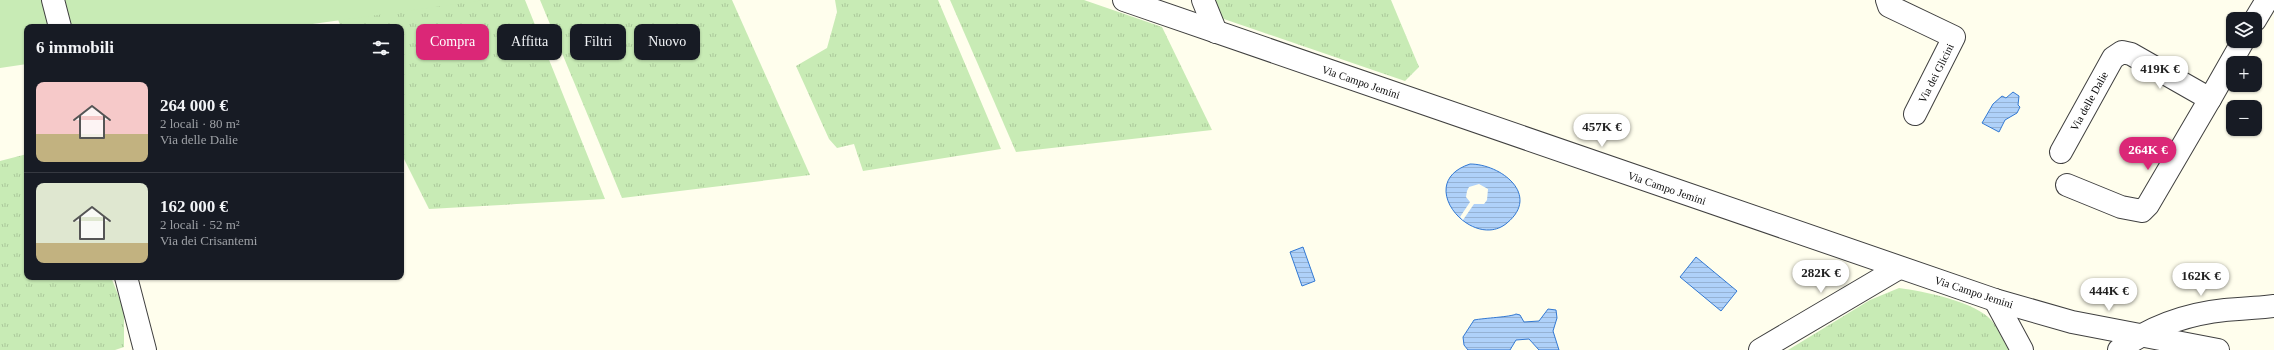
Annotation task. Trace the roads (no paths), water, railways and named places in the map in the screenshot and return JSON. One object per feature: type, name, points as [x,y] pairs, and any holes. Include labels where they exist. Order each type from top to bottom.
[{"type":"street","points":[[53,0],[59,24]]},
{"type":"street","name":"Via Campo Jemini","points":[[1124,0],[1898,268],[1995,300],[2072,322],[2218,350]]},
{"type":"street","points":[[1203,0],[1216,32]]},
{"type":"street","name":"Via dei Glicini","points":[[1887,0],[1888,6],[1954,37],[1914,114]]},
{"type":"street","points":[[2260,12],[2267,0]]},
{"type":"street","points":[[2067,185],[2121,207],[2142,211],[2148,205],[2239,48]]},
{"type":"street","name":"Via delle Dalie","points":[[2061,152],[2113,58],[2122,52],[2131,54],[2210,99]]},
{"type":"street","points":[[1760,350],[1898,268]]},
{"type":"street","points":[[127,280],[145,350]]},
{"type":"street","points":[[1995,300],[2022,350]]},
{"type":"street","points":[[2119,350],[2140,335],[2177,320],[2211,312],[2274,306]]},
{"type":"water","points":[[2013,92],[2019,96],[2018,105],[2020,107],[2017,113],[2005,120],[1999,132],[1982,123],[1993,104],[2002,96],[2006,98]]},
{"type":"water","points":[[1470,164],[1482,165],[1494,169],[1513,183],[1518,192],[1520,202],[1516,212],[1507,223],[1493,230],[1479,229],[1465,222],[1454,212],[1447,199],[1447,185],[1454,173]]},
{"type":"water","points":[[1303,247],[1315,281],[1302,286],[1290,252]]},
{"type":"water","points":[[1696,257],[1737,291],[1721,311],[1680,277]]},
{"type":"water","points":[[1548,309],[1556,310],[1557,318],[1553,331],[1559,350],[1539,350],[1529,339],[1516,340],[1510,350],[1468,350],[1464,345],[1463,337],[1474,320],[1516,314],[1520,315],[1524,322],[1539,321]]}]
